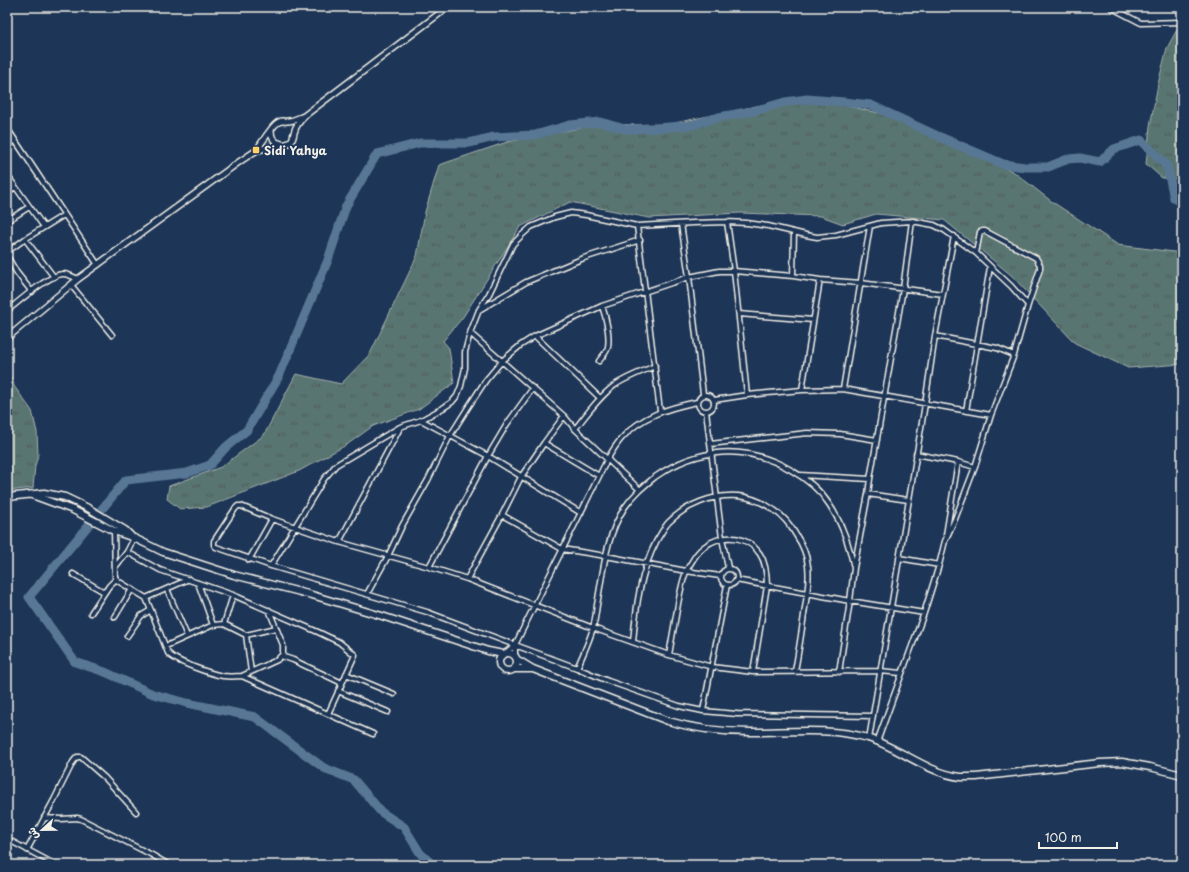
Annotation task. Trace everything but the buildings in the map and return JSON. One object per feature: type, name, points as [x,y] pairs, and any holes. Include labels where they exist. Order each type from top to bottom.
[{"type":"main road","points":[[7,497],[44,493],[65,497],[109,520],[125,530],[134,538]]},
{"type":"main road","points":[[32,495],[73,510],[114,531],[134,538],[163,552],[234,575],[312,595],[368,612],[488,651],[504,654],[511,653],[533,669],[668,722],[684,726],[710,730],[749,732],[817,731],[851,734],[877,742],[945,773],[961,777],[976,777],[1100,763],[1122,762],[1182,775]]},
{"type":"main road","points":[[488,651],[499,662],[500,666],[504,670],[511,671],[514,669],[533,669]]},
{"type":"main road","points":[[499,662],[500,658],[504,654]]},
{"type":"main road","points":[[514,669],[517,667],[516,658]]},
{"type":"street","points":[[7,338],[78,279],[152,224],[257,150],[277,122],[288,122],[304,116],[448,7]]},
{"type":"street","points":[[1110,7],[1141,23],[1182,22]]},
{"type":"street","points":[[257,150],[291,141],[295,130],[304,116]]},
{"type":"street","points":[[288,122],[295,130]]},
{"type":"street","points":[[7,128],[98,265]]},
{"type":"street","points":[[271,131],[273,139],[279,144],[283,144]]},
{"type":"street","points":[[7,146],[15,140]]},
{"type":"street","points":[[7,176],[44,227]]},
{"type":"street","points":[[7,193],[15,187]]},
{"type":"street","points":[[7,221],[29,207]]},
{"type":"street","points":[[271,566],[324,479],[336,465],[400,427],[421,420],[443,408],[452,402],[457,396],[462,386],[465,368],[465,352],[470,333],[479,310],[489,294],[514,244],[531,227],[555,217],[571,213],[637,226],[727,222],[768,226],[806,235],[827,236],[881,223],[912,221],[934,225],[954,236],[976,254],[1028,304]]},
{"type":"street","points":[[7,252],[64,215]]},
{"type":"street","points":[[839,672],[854,568],[903,289],[912,221]]},
{"type":"street","points":[[727,222],[739,314],[747,395]]},
{"type":"street","points":[[681,224],[703,394]]},
{"type":"street","points":[[637,226],[640,240],[660,411]]},
{"type":"street","points":[[843,388],[870,226]]},
{"type":"street","points":[[945,541],[975,467],[991,415],[1014,356],[1028,304],[1040,269],[1040,265],[1036,258],[983,231],[980,232],[979,235],[976,254]]},
{"type":"street","points":[[793,276],[794,232]]},
{"type":"street","points":[[869,739],[935,336],[954,236]]},
{"type":"street","points":[[25,239],[54,277]]},
{"type":"street","points":[[479,310],[526,282],[584,258],[640,240]]},
{"type":"street","points":[[7,256],[17,273],[32,292]]},
{"type":"street","points":[[966,411],[990,267]]},
{"type":"street","points":[[367,594],[450,436],[486,380],[502,361],[521,345],[535,336],[602,306],[688,277],[709,272],[734,271],[793,276],[943,294]]},
{"type":"street","points":[[7,311],[54,277],[63,274],[78,279]]},
{"type":"street","points":[[802,390],[820,280]]},
{"type":"street","points":[[71,285],[112,335]]},
{"type":"street","points":[[599,361],[608,348],[608,330],[602,306]]},
{"type":"street","points":[[739,314],[813,320]]},
{"type":"street","points":[[470,333],[564,416],[575,429],[639,489]]},
{"type":"street","points":[[535,336],[600,398]]},
{"type":"street","points":[[935,336],[978,343],[996,348],[1014,356]]},
{"type":"street","points":[[575,429],[600,398],[615,386],[623,380],[655,366]]},
{"type":"street","points":[[429,567],[488,456],[507,424],[533,388]]},
{"type":"street","points":[[714,400],[747,395],[843,388],[991,415]]},
{"type":"street","points":[[703,394],[711,396],[714,400]]},
{"type":"street","points":[[697,402],[699,397],[703,394]]},
{"type":"street","points":[[697,402],[700,408],[706,411],[712,409],[714,400]]},
{"type":"street","points":[[504,654],[515,645],[607,460],[621,439],[634,426],[660,411],[697,402]]},
{"type":"street","points":[[706,411],[722,538],[728,568]]},
{"type":"street","points":[[467,579],[521,477],[564,416]]},
{"type":"street","points":[[421,420],[488,456],[581,513]]},
{"type":"street","points":[[339,542],[400,427]]},
{"type":"street","points":[[710,444],[807,433],[840,434],[877,440]]},
{"type":"street","points":[[544,443],[599,476]]},
{"type":"street","points":[[578,668],[593,628],[606,556],[617,520],[639,489],[665,470],[692,458],[711,453],[732,452],[753,454],[775,462],[800,475],[817,489],[829,503],[848,543],[854,568]]},
{"type":"street","points":[[916,454],[958,462],[975,467]]},
{"type":"street","points":[[877,742],[924,613],[939,566],[945,541],[958,462]]},
{"type":"street","points":[[800,475],[870,479]]},
{"type":"street","points":[[868,494],[908,500]]},
{"type":"street","points":[[633,642],[635,617],[642,575],[653,548],[668,523],[688,507],[699,502],[717,497],[738,496],[754,500],[776,511],[790,526],[800,541],[808,566],[807,593],[795,671]]},
{"type":"street","points":[[873,716],[737,714],[703,710],[663,701],[428,612],[249,560],[216,547],[214,542],[235,509],[238,506],[241,506],[295,528],[467,579],[593,628],[669,655],[712,667],[752,672],[795,671],[901,673]]},
{"type":"street","points":[[502,515],[562,549],[720,576]]},
{"type":"street","points":[[249,560],[272,519]]},
{"type":"street","points":[[114,531],[116,579],[118,582],[146,598],[168,653],[171,656],[185,663],[224,676],[242,676],[373,734]]},
{"type":"street","points":[[116,567],[127,552],[134,538]]},
{"type":"street","points":[[669,655],[686,571],[699,550],[707,544],[722,538],[733,538],[745,541],[755,547],[761,555],[767,574],[767,586],[752,672]]},
{"type":"street","points":[[127,552],[160,570],[233,595],[269,610],[339,642],[355,654],[328,714]]},
{"type":"street","points":[[899,558],[939,566]]},
{"type":"street","points":[[720,576],[723,571],[728,568]]},
{"type":"street","points":[[726,585],[732,584],[736,580],[735,572],[728,568]]},
{"type":"street","points":[[74,574],[104,592]]},
{"type":"street","points":[[720,576],[726,585]]},
{"type":"street","points":[[91,613],[104,592],[116,579]]},
{"type":"street","points":[[146,598],[189,579]]},
{"type":"street","points":[[736,580],[924,613]]},
{"type":"street","points":[[198,583],[213,625]]},
{"type":"street","points":[[703,710],[726,585]]},
{"type":"street","points":[[115,616],[132,589]]},
{"type":"street","points":[[167,589],[187,636]]},
{"type":"street","points":[[224,624],[233,595]]},
{"type":"street","points":[[128,636],[139,618],[144,613],[151,610]]},
{"type":"street","points":[[242,676],[270,663],[281,656],[284,651],[269,610]]},
{"type":"street","points":[[166,646],[213,625],[224,624],[246,635],[276,628]]},
{"type":"street","points":[[246,635],[251,672]]},
{"type":"street","points":[[515,645],[516,658]]},
{"type":"street","points":[[281,656],[342,683]]},
{"type":"street","points":[[346,674],[394,694]]},
{"type":"street","points":[[338,691],[388,712]]},
{"type":"street","points":[[27,850],[73,762],[79,757],[81,757],[105,778],[136,812]]},
{"type":"street","points":[[44,818],[81,819],[169,865]]},
{"type":"street","points":[[7,839],[56,865]]},
{"type":"green space","points":[[1179,26],[1182,26],[1182,179],[1162,178],[1146,164],[1150,126],[1158,84],[1167,48]]},
{"type":"green space","points":[[804,96],[883,114],[1014,172],[1051,201],[1118,245],[1182,253],[1182,364],[1128,368],[1075,343],[1011,275],[944,220],[876,214],[843,224],[821,216],[740,213],[649,218],[570,202],[520,227],[463,317],[443,341],[449,348],[454,383],[419,409],[373,426],[348,444],[299,471],[207,507],[180,509],[167,499],[169,486],[221,467],[264,435],[296,374],[341,384],[370,354],[417,256],[425,212],[439,165],[507,142],[595,125],[670,124]]},
{"type":"green space","points":[[7,372],[13,380],[14,386],[32,411],[37,432],[38,455],[35,466],[33,488],[7,491]]},
{"type":"waterway","points":[[433,865],[420,853],[404,827],[381,812],[354,780],[324,768],[255,717],[187,703],[153,694],[105,672],[75,662],[29,597],[126,480],[187,473],[210,465],[226,447],[247,430],[279,376],[328,260],[346,206],[377,154],[420,143],[469,143],[494,137],[535,135],[570,125],[600,122],[625,129],[692,125],[719,117],[754,111],[785,102],[807,99],[871,105],[1003,164],[1025,167],[1048,167],[1068,159],[1080,158],[1100,162],[1114,149],[1141,140],[1167,166],[1174,198],[1182,204]]},
{"type":"place","name":"Sidi Yahya","points":[[256,150]]}]
